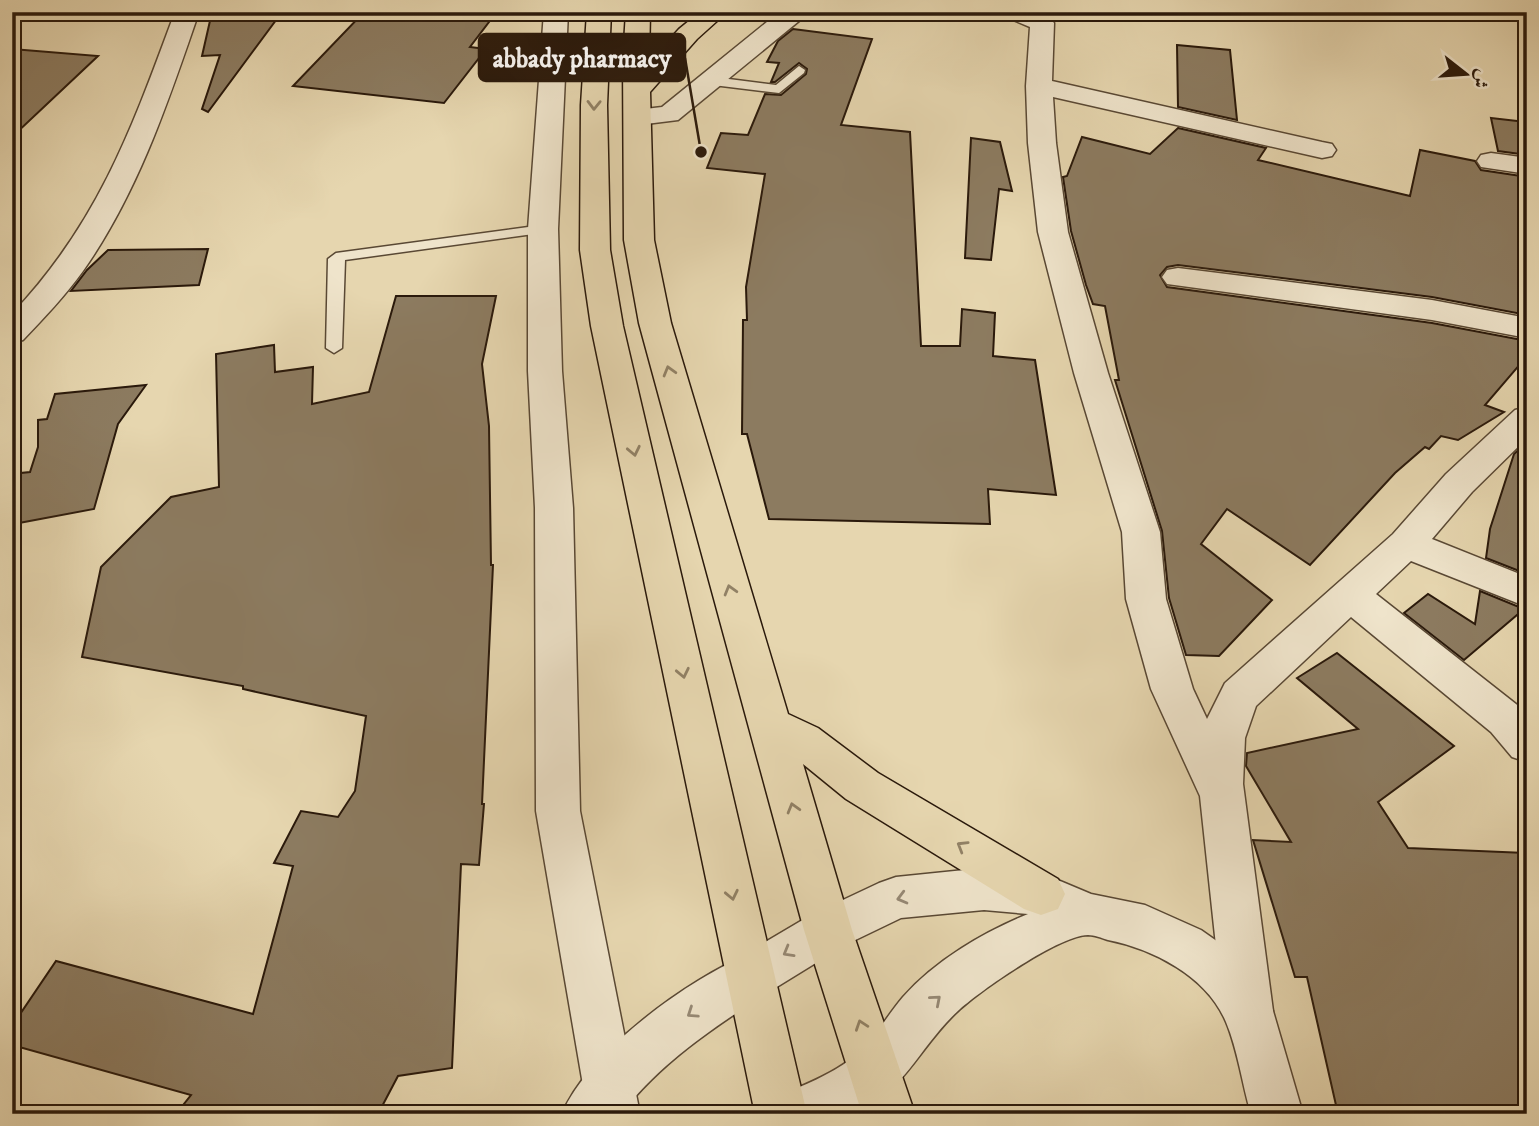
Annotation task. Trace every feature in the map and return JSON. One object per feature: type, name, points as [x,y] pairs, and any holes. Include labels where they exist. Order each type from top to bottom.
[{"type":"highway","points":[[599,12],[594,105],[595,250],[607,326],[781,1114]]},
{"type":"highway","points":[[638,12],[636,59],[639,240],[655,323],[828,930],[883,1092]]},
{"type":"highway","points":[[638,103],[688,34],[715,12]]},
{"type":"highway","points":[[768,724],[803,740],[862,786],[1041,894]]},
{"type":"street","points":[[12,333],[78,256],[120,182],[147,124],[187,12]]},
{"type":"street","points":[[556,12],[544,229],[545,372],[554,508],[558,811],[603,1104]]},
{"type":"street","points":[[638,103],[669,114],[798,12]]},
{"type":"street","points":[[1014,12],[1042,23],[1040,86],[1045,183],[1053,232],[1088,360],[1141,533],[1146,599],[1172,689],[1221,793]]},
{"type":"street","points":[[1040,86],[1114,105],[1322,150]]},
{"type":"street","points":[[1491,161],[1527,166]]},
{"type":"street","points":[[1178,277],[1335,299],[1393,304],[1527,328]]},
{"type":"street","points":[[1277,1114],[1248,1011],[1234,875],[1221,793],[1223,737],[1228,714],[1240,695],[1406,544],[1459,483],[1527,418]]},
{"type":"street","points":[[1406,544],[1527,593]]},
{"type":"street","points":[[1350,595],[1506,720],[1527,745]]},
{"type":"street","points":[[603,1104],[642,1051],[679,1022],[828,930],[896,898],[908,896],[984,889],[1041,894],[1087,915],[1145,926],[1184,946],[1221,972],[1248,1011]]},
{"type":"street","points":[[798,1114],[832,1099],[883,1092],[926,1009],[980,962],[1051,925],[1087,915]]},
{"type":"lane","points":[[713,81],[779,89],[799,71]]},
{"type":"lane","points":[[334,348],[336,259],[341,256],[544,229]]},
{"type":"building","points":[[212,12],[282,12],[208,112],[202,109],[220,55],[202,56]]},
{"type":"building","points":[[364,12],[436,12],[492,18],[470,47],[486,49],[444,103],[293,86]]},
{"type":"building","points":[[793,29],[872,39],[841,125],[910,132],[921,346],[960,346],[962,309],[995,313],[993,356],[1035,360],[1056,495],[988,489],[990,524],[769,519],[747,434],[742,434],[743,320],[747,320],[746,287],[765,174],[707,168],[721,133],[748,135],[765,94],[781,95],[806,74],[807,69],[799,63],[775,82],[771,82],[779,63],[767,62],[778,41]]},
{"type":"building","points":[[1177,45],[1230,50],[1237,120],[1178,107]]},
{"type":"building","points":[[12,49],[98,56],[12,137]]},
{"type":"building","points":[[1491,118],[1527,122],[1527,155],[1498,151]]},
{"type":"building","points":[[1178,128],[1266,148],[1258,160],[1410,196],[1420,150],[1475,161],[1481,170],[1527,177],[1527,315],[1432,297],[1178,265],[1167,267],[1160,275],[1167,287],[1432,323],[1527,341],[1527,356],[1485,405],[1504,412],[1458,440],[1441,436],[1429,449],[1425,447],[1395,473],[1310,565],[1227,509],[1201,544],[1272,600],[1219,656],[1186,655],[1169,598],[1162,531],[1115,380],[1119,380],[1105,306],[1093,304],[1086,285],[1071,231],[1063,177],[1067,176],[1082,137],[1150,154]]},
{"type":"building","points":[[971,138],[1000,142],[1012,191],[999,189],[991,260],[965,258]]},
{"type":"building","points":[[208,249],[199,285],[71,291],[87,270],[108,250]]},
{"type":"building","points":[[396,296],[496,296],[482,364],[489,426],[493,565],[484,804],[479,865],[461,864],[452,1068],[398,1076],[378,1114],[176,1114],[191,1095],[12,1045],[12,1026],[56,961],[253,1014],[293,866],[274,863],[301,811],[338,817],[355,791],[366,716],[243,689],[243,686],[82,657],[101,567],[171,497],[219,487],[216,354],[274,345],[275,372],[313,367],[312,404],[369,392]]},
{"type":"building","points":[[146,385],[118,424],[94,509],[19,523],[21,473],[30,472],[38,447],[38,420],[47,419],[55,394]]},
{"type":"building","points":[[1527,442],[1527,574],[1486,558],[1490,529],[1514,454]]},
{"type":"building","points":[[1480,591],[1524,609],[1464,660],[1404,613],[1428,594],[1475,624]]},
{"type":"building","points":[[1337,653],[1454,746],[1378,802],[1408,848],[1527,853],[1527,1114],[1338,1114],[1307,977],[1295,977],[1253,840],[1291,842],[1246,766],[1247,753],[1358,729],[1297,678]]},
{"type":"place","name":"abbady pharmacy","points":[[701,152]]}]
